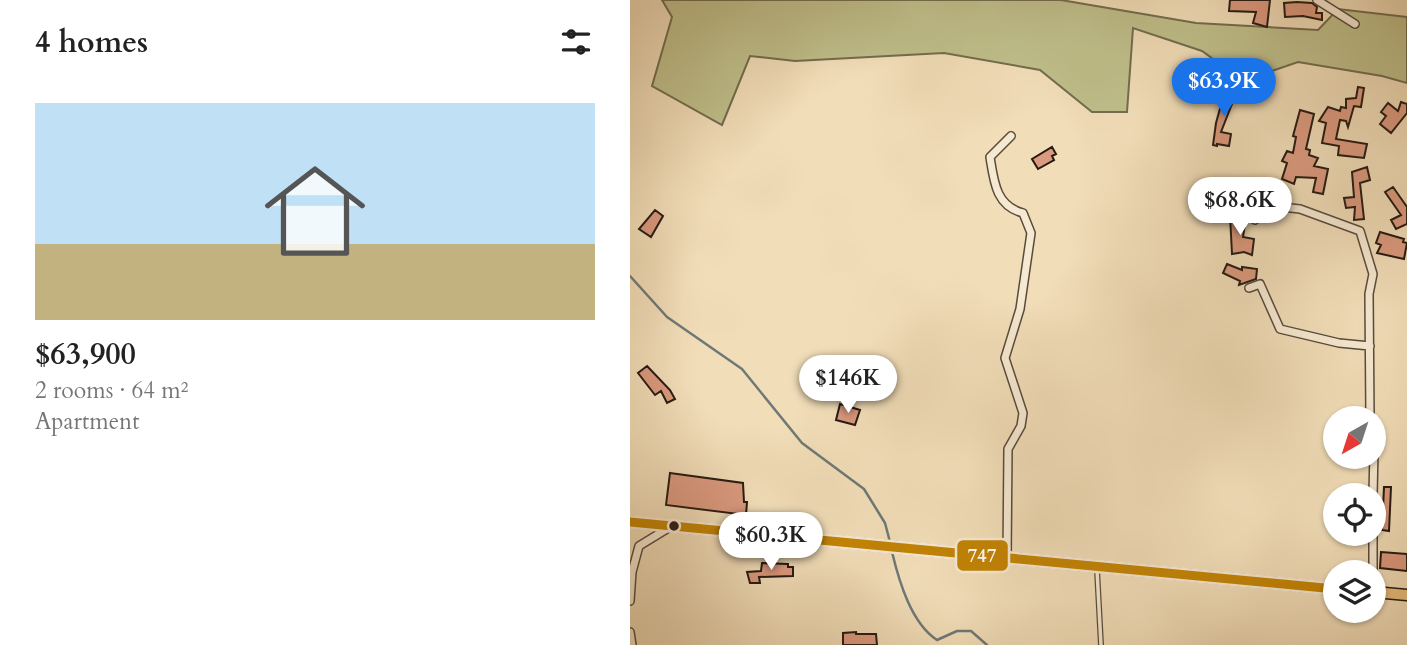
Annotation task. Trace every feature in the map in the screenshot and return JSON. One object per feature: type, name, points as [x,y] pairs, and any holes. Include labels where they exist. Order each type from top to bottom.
[{"type":"main road","points":[[630,522],[875,543],[1007,559],[1323,588]]},
{"type":"main road","points":[[1386,593],[1407,595]]},
{"type":"street","points":[[1317,0],[1355,24]]},
{"type":"street","points":[[1007,559],[1007,449],[1021,426],[1023,414],[1005,358],[1020,309],[1031,233],[1023,213],[1012,210],[997,195],[990,157],[1011,136]]},
{"type":"street","points":[[1255,220],[1262,205],[1300,209],[1360,231],[1373,274],[1369,294],[1370,406]]},
{"type":"street","points":[[1250,288],[1261,284],[1280,329],[1339,343],[1370,346]]},
{"type":"street","points":[[630,601],[630,587],[639,546],[670,527]]},
{"type":"street","points":[[630,632],[632,645]]},
{"type":"lane","points":[[1097,567],[1101,645]]},
{"type":"green space","points":[[662,0],[1061,0],[1196,23],[1318,30],[1338,9],[1407,17],[1407,83],[1382,76],[1298,62],[1243,81],[1202,51],[1133,28],[1127,112],[1092,112],[1040,70],[944,53],[795,61],[750,56],[722,125],[652,86],[672,17]]},
{"type":"building","points":[[1230,0],[1270,0],[1267,27],[1253,23],[1256,12],[1229,11]]},
{"type":"building","points":[[1284,3],[1312,3],[1317,7],[1316,13],[1322,13],[1322,20],[1303,16],[1285,17]]},
{"type":"building","points":[[1226,87],[1237,91],[1221,132],[1231,134],[1229,146],[1217,146],[1213,145],[1216,123]]},
{"type":"building","points":[[1358,87],[1364,88],[1361,107],[1354,106],[1348,127],[1346,121],[1340,120],[1336,139],[1367,144],[1364,158],[1338,155],[1339,146],[1322,143],[1326,123],[1319,121],[1328,107],[1340,111],[1341,107],[1346,108],[1346,99],[1356,98]]},
{"type":"building","points":[[1401,102],[1407,104],[1407,113],[1391,133],[1380,124],[1386,116],[1381,112],[1388,103],[1398,111]]},
{"type":"building","points":[[1300,110],[1314,114],[1306,149],[1310,150],[1309,155],[1318,158],[1314,166],[1328,169],[1323,194],[1313,192],[1316,178],[1296,177],[1294,184],[1282,179],[1287,163],[1282,161],[1287,151],[1293,153],[1296,137],[1293,136]]},
{"type":"building","points":[[1052,147],[1056,154],[1052,156],[1054,160],[1038,169],[1032,159]]},
{"type":"building","points":[[1367,167],[1370,180],[1360,183],[1364,219],[1354,220],[1355,207],[1346,208],[1344,198],[1354,197],[1352,172]]},
{"type":"building","points":[[1233,180],[1261,192],[1253,209],[1227,198]]},
{"type":"building","points":[[1393,187],[1407,207],[1407,224],[1396,229],[1391,220],[1401,215],[1385,192]]},
{"type":"building","points":[[655,210],[663,216],[651,237],[639,229]]},
{"type":"building","points":[[1230,215],[1246,218],[1243,237],[1254,239],[1252,255],[1244,252],[1232,254]]},
{"type":"building","points":[[1380,232],[1404,239],[1403,242],[1407,243],[1404,259],[1377,253],[1381,245],[1376,243]]},
{"type":"building","points":[[1227,264],[1242,270],[1242,267],[1257,269],[1256,279],[1239,285],[1240,281],[1223,273]]},
{"type":"building","points":[[647,366],[675,399],[667,403],[661,391],[655,395],[638,373]]},
{"type":"building","points":[[840,404],[860,410],[855,425],[836,420]]},
{"type":"building","points":[[670,473],[743,483],[744,502],[747,502],[746,515],[666,505]]},
{"type":"building","points":[[1386,487],[1391,487],[1389,531],[1386,531]]},
{"type":"building","points":[[1381,552],[1407,554],[1407,571],[1386,569],[1386,560],[1380,560]]},
{"type":"building","points":[[762,563],[788,564],[788,567],[793,567],[793,576],[759,577],[760,583],[750,583],[747,572],[761,571]]},
{"type":"building","points":[[843,633],[876,634],[877,645],[843,645]]},
{"type":"waterway","points":[[630,276],[667,317],[742,369],[802,443],[864,489],[885,523],[890,542]]},
{"type":"waterway","points":[[892,552],[907,600],[928,633],[937,640],[957,631],[971,631],[987,645]]},
{"type":"transit line","name":"747","points":[[630,522],[1323,588]]}]
